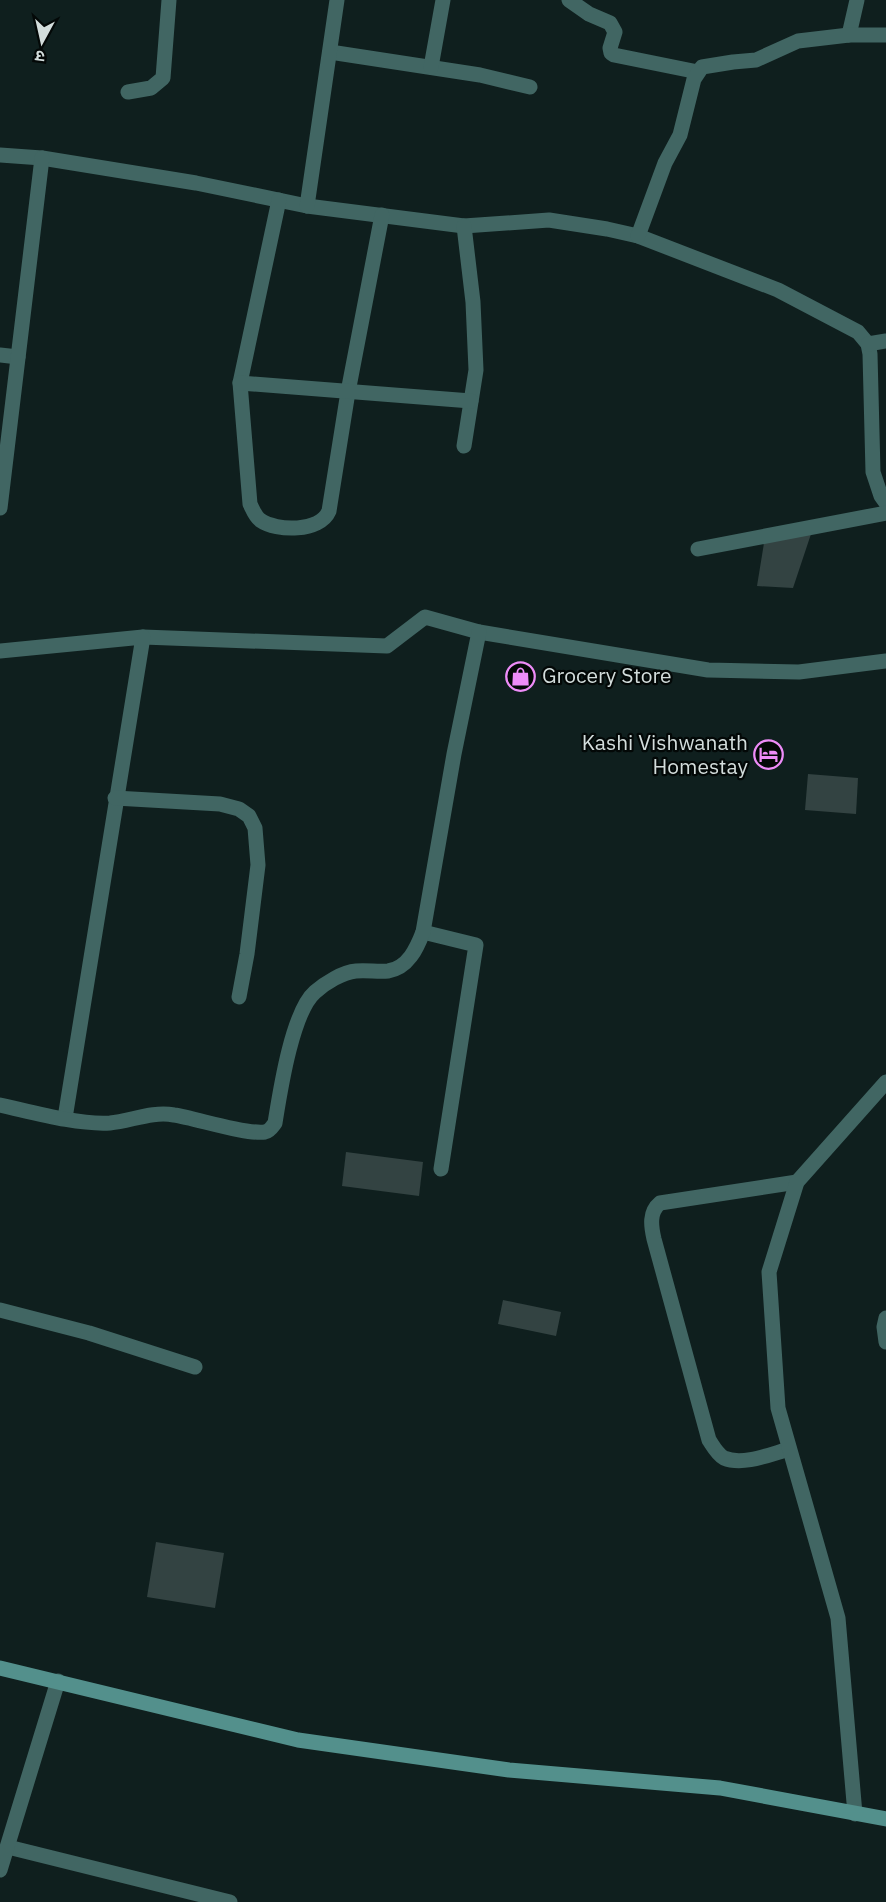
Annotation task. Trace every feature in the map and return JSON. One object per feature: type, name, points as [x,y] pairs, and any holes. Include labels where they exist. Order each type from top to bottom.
[{"type":"street","points":[[128,92],[151,88],[163,78],[169,0],[185,0]]},
{"type":"street","points":[[307,206],[338,0]]},
{"type":"street","points":[[431,66],[442,0]]},
{"type":"street","points":[[569,0],[589,14],[610,23],[615,32],[610,48],[614,55],[698,72]]},
{"type":"street","points":[[849,35],[857,0]]},
{"type":"street","points":[[638,236],[665,163],[680,135],[698,72],[702,67],[756,60],[798,41],[849,35],[886,35]]},
{"type":"street","points":[[330,52],[431,66],[530,87]]},
{"type":"street","points":[[0,155],[42,158],[196,183],[307,206],[464,226],[549,220],[582,224],[638,236],[778,290],[858,332],[868,344],[873,472],[881,496],[886,503]]},
{"type":"street","points":[[0,508],[3,455],[18,357],[42,158]]},
{"type":"street","points":[[279,200],[240,383],[250,504],[255,516],[261,521],[283,527],[308,526],[319,523],[326,517],[331,501],[348,392],[382,215]]},
{"type":"street","points":[[464,226],[476,370],[465,446]]},
{"type":"street","points":[[868,344],[886,342]]},
{"type":"street","points":[[0,355],[18,357]]},
{"type":"street","points":[[240,383],[471,401]]},
{"type":"street","points":[[698,549],[886,513]]},
{"type":"street","points":[[0,651],[143,637],[387,646],[425,617],[479,632],[708,670],[799,672],[886,661]]},
{"type":"street","points":[[0,1105],[65,1118],[110,1123],[145,1116],[171,1114],[247,1130],[265,1132],[271,1129],[275,1123],[285,1064],[295,1032],[314,993],[353,971],[390,971],[403,965],[418,945],[423,932],[454,754],[479,632]]},
{"type":"street","points":[[65,1118],[143,637]]},
{"type":"street","points":[[116,798],[220,804],[239,809],[249,816],[255,828],[258,865],[247,954],[238,998]]},
{"type":"street","points":[[423,932],[476,945],[441,1169]]},
{"type":"street","points":[[855,1814],[838,1618],[778,1408],[770,1272],[797,1182],[886,1082]]},
{"type":"street","points":[[789,1449],[743,1460],[724,1458],[709,1440],[654,1239],[651,1218],[655,1207],[660,1203],[797,1182]]},
{"type":"street","points":[[0,1310],[89,1333],[195,1367]]},
{"type":"street","points":[[886,1318],[884,1327],[886,1342]]},
{"type":"street","points":[[0,1668],[298,1740],[509,1770],[720,1788],[886,1819]]},
{"type":"street","points":[[0,1870],[9,1847],[58,1681]]},
{"type":"street","points":[[9,1847],[230,1902]]},
{"type":"building","points":[[811,534],[793,588],[757,586],[764,543]]},
{"type":"building","points":[[808,774],[858,778],[856,814],[805,810]]},
{"type":"building","points":[[346,1152],[423,1162],[419,1196],[342,1186]]},
{"type":"building","points":[[503,1300],[561,1312],[556,1336],[498,1324]]},
{"type":"building","points":[[156,1542],[224,1553],[215,1608],[147,1597]]},
{"type":"place","name":"Grocery Store","points":[[521,676]]},
{"type":"place","name":"Kashi Vishwanath Homestay","points":[[769,755]]}]
